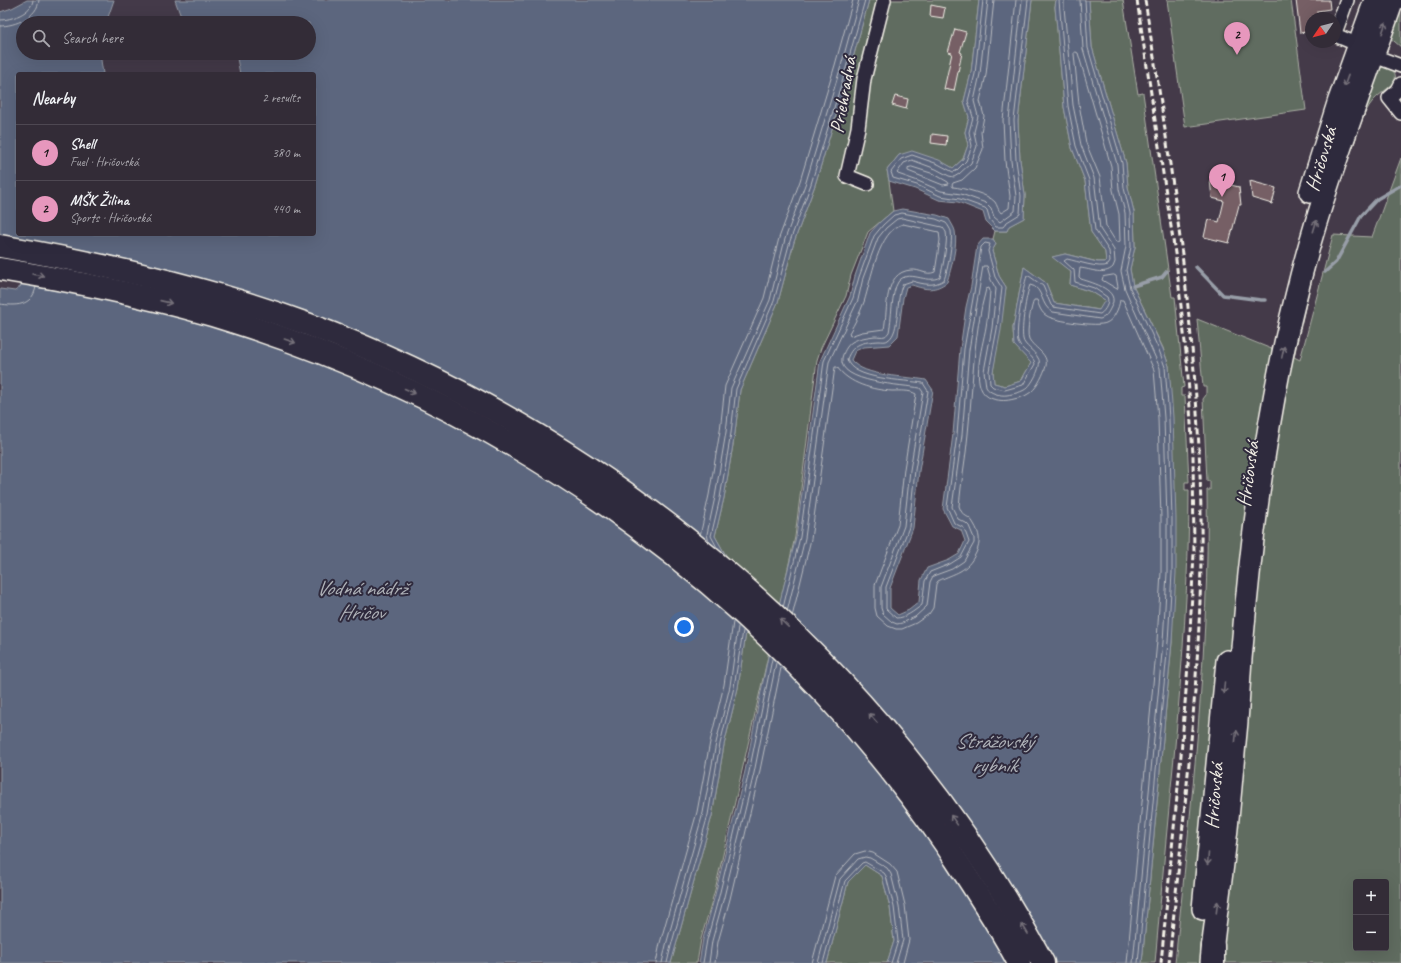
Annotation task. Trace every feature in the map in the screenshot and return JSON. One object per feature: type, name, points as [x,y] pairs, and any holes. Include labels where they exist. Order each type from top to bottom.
[{"type":"highway","points":[[0,246],[104,266],[182,284],[247,303],[307,324],[375,351],[469,397],[542,438],[598,473],[694,544],[742,584],[797,636],[849,690],[898,746],[945,806],[988,870],[1028,934],[1043,963]]},
{"type":"highway","points":[[0,269],[99,286],[175,304],[238,323],[298,344],[368,372],[427,398],[473,422],[530,455],[585,490],[681,560],[758,628],[834,704],[882,760],[928,819],[970,881],[1019,963]]},
{"type":"main road","name":"Hričovská","points":[[1212,957],[1235,744],[1251,554],[1263,459],[1274,396],[1295,297],[1308,247],[1328,184],[1366,50],[1375,0]]},
{"type":"main road","name":"Hričovská","points":[[1198,963],[1243,507],[1255,424],[1271,341],[1295,244],[1335,112],[1393,0]]},
{"type":"street","name":"Priehradná","points":[[867,184],[847,176],[858,128],[864,79],[884,0]]},
{"type":"street","points":[[1341,17],[1347,0]]},
{"type":"street","points":[[1341,37],[1401,66]]},
{"type":"street","points":[[1401,84],[1398,90],[1389,98],[1401,113]]},
{"type":"green space","points":[[869,0],[979,0],[971,73],[964,101],[969,117],[965,132],[968,145],[963,159],[953,168],[933,159],[899,155],[887,170],[893,211],[868,232],[851,275],[846,296],[821,348],[817,360],[795,537],[715,890],[701,939],[697,963],[671,963],[712,816],[724,745],[738,688],[746,632],[734,570],[715,536],[724,498],[735,433],[740,390],[778,302],[794,242],[815,185]]},
{"type":"green space","points":[[1032,0],[1056,0],[1055,7],[1064,107],[1072,148],[1085,181],[1091,232],[1105,252],[1106,262],[1098,262],[1065,254],[1053,257],[1071,272],[1070,285],[1092,292],[1105,300],[1100,310],[1054,303],[1046,283],[1024,267],[1013,328],[1014,344],[1031,363],[1021,381],[1005,386],[994,383],[993,372],[1006,287],[999,276],[992,251],[996,244],[993,239],[995,231],[1007,231],[1009,226],[1024,218],[1025,195],[1020,160],[1018,121]]},
{"type":"green space","points":[[1089,0],[1123,0],[1138,94],[1143,93],[1172,297],[1175,297],[1184,387],[1181,388],[1181,396],[1185,396],[1189,482],[1185,482],[1185,490],[1189,490],[1186,591],[1177,724],[1155,963],[1142,963],[1172,642],[1169,366],[1163,348],[1133,286],[1130,269],[1135,247],[1134,212],[1128,187],[1126,163],[1092,47]]},
{"type":"green space","points":[[1167,0],[1291,0],[1306,110],[1185,127]]},
{"type":"green space","points":[[1401,0],[1401,47],[1388,36]]},
{"type":"green space","points":[[1386,66],[1392,69],[1395,74],[1395,81],[1374,99],[1366,111],[1344,170],[1327,222],[1294,357],[1300,360],[1333,235],[1372,237],[1401,158],[1401,963],[1175,963],[1193,786],[1206,608],[1207,490],[1210,490],[1210,481],[1207,481],[1203,399],[1206,395],[1206,387],[1203,387],[1197,319],[1289,356],[1320,232],[1378,68]]},
{"type":"green space","points":[[865,865],[882,876],[890,907],[894,941],[887,963],[827,963],[848,882]]},
{"type":"water","name":"Vodná nádrž Hričov","points":[[27,0],[114,0],[108,16],[16,16],[16,60],[101,60],[103,72],[16,72],[16,236],[316,236],[316,72],[240,72],[237,60],[316,60],[316,16],[182,16],[175,0],[869,0],[815,185],[794,242],[778,302],[740,390],[735,433],[724,498],[715,536],[734,570],[746,632],[738,688],[724,745],[712,816],[671,963],[0,963],[0,289],[15,291],[21,286],[19,281],[0,262],[0,12],[12,8]]},
{"type":"water","points":[[979,0],[1032,0],[1018,121],[1020,160],[1025,195],[1024,218],[1009,226],[1007,231],[995,231],[986,222],[983,212],[958,202],[939,200],[915,189],[889,181],[887,170],[899,155],[912,151],[939,160],[953,168],[963,159],[968,145],[965,132],[969,117],[964,101],[971,73]]},
{"type":"water","name":"Strážovský rybník","points":[[1056,0],[1089,0],[1092,47],[1126,163],[1128,187],[1134,212],[1135,247],[1130,269],[1133,286],[1163,349],[1169,366],[1173,417],[1176,573],[1172,642],[1142,963],[887,963],[894,941],[890,907],[882,876],[865,865],[848,882],[827,963],[699,963],[703,939],[745,771],[776,617],[796,537],[820,361],[850,296],[855,276],[870,233],[893,211],[902,209],[937,215],[949,219],[955,230],[956,237],[954,257],[947,282],[943,285],[930,289],[912,285],[906,287],[898,336],[889,345],[864,347],[855,351],[851,360],[857,366],[875,373],[926,380],[933,390],[919,471],[913,528],[890,588],[890,608],[898,615],[909,610],[919,602],[921,580],[927,568],[949,560],[959,554],[965,541],[961,530],[952,526],[943,509],[953,434],[960,349],[977,246],[983,239],[993,239],[996,244],[992,251],[999,276],[1006,287],[1001,330],[993,372],[994,383],[1005,386],[1021,381],[1031,363],[1014,345],[1013,328],[1024,267],[1046,283],[1054,303],[1099,310],[1105,300],[1092,292],[1070,285],[1071,272],[1052,257],[1065,254],[1097,262],[1106,262],[1105,252],[1091,232],[1085,181],[1072,148],[1064,107],[1055,7]]},
{"type":"building","points":[[1296,0],[1329,0],[1330,9],[1317,12],[1305,12],[1305,32],[1300,33]]},
{"type":"building","points":[[931,5],[945,8],[943,18],[930,16]]},
{"type":"building","points":[[955,29],[966,32],[960,52],[962,53],[954,91],[944,89],[952,53],[948,52]]},
{"type":"building","points":[[895,96],[908,99],[906,109],[892,105]]},
{"type":"building","points":[[932,134],[947,136],[946,145],[931,143]]},
{"type":"building","points":[[1210,180],[1239,187],[1241,205],[1239,205],[1229,243],[1204,237],[1208,219],[1219,222],[1224,201],[1212,198]]},
{"type":"building","points":[[1250,181],[1276,188],[1272,204],[1252,198]]},
{"type":"waterway","points":[[1325,272],[1336,262],[1361,216],[1377,199],[1401,185]]},
{"type":"waterway","points":[[1196,267],[1223,295],[1265,300]]},
{"type":"waterway","points":[[1133,286],[1162,277],[1167,271]]},
{"type":"railway","points":[[1137,0],[1176,260],[1187,361],[1193,455],[1194,553],[1189,652],[1181,755],[1161,963]]},
{"type":"railway","points":[[1145,0],[1174,193],[1190,322],[1199,452],[1201,517],[1199,628],[1191,740],[1169,963]]},
{"type":"place","name":"MŠK Žilina","points":[[1237,55]]},
{"type":"place","name":"Shell","points":[[1222,197]]}]
